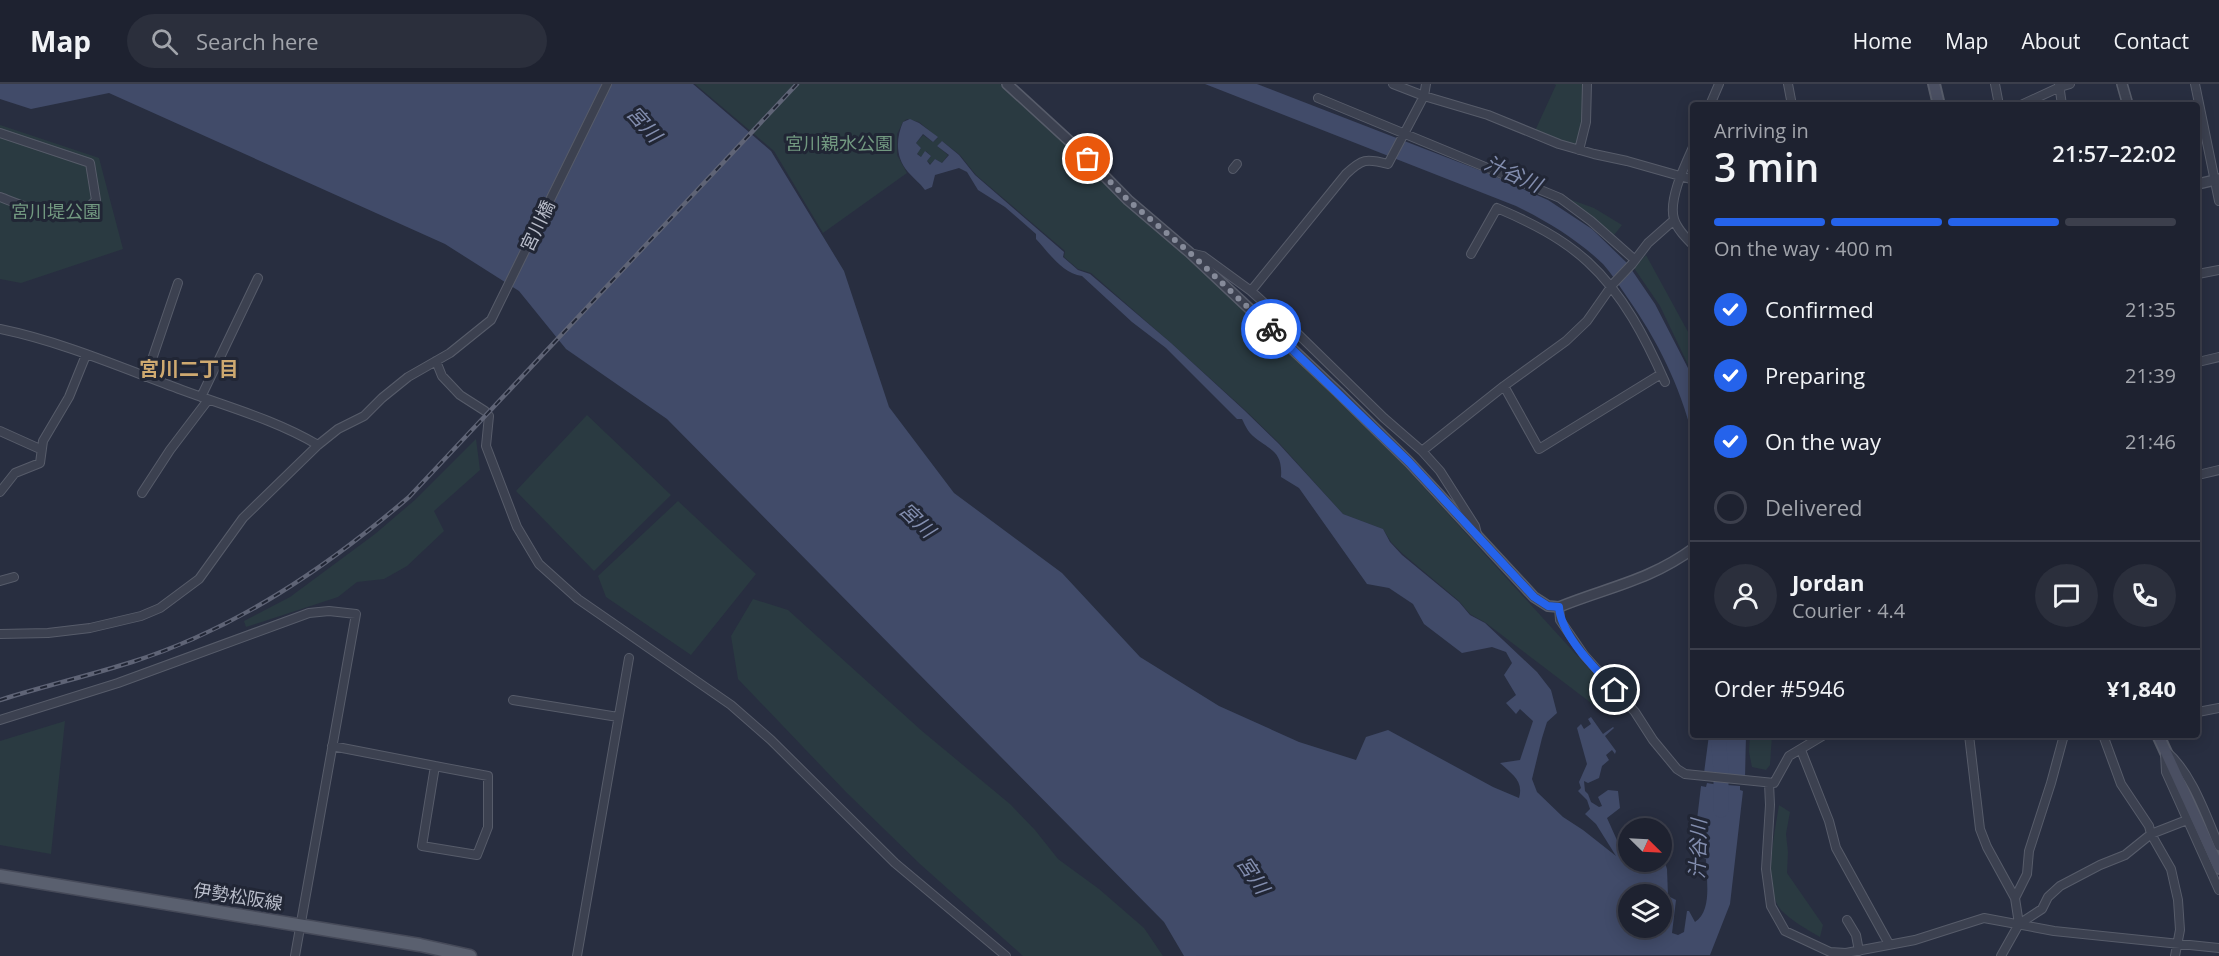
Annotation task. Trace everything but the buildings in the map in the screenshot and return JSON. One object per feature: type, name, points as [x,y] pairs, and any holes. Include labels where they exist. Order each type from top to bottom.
[{"type":"main road","points":[[1934,84],[1938,102]]},
{"type":"main road","points":[[2159,738],[2219,868]]},
{"type":"main road","name":"伊勢松阪線","points":[[0,876],[420,945],[470,956]]},
{"type":"street","name":"宮川橋","points":[[0,634],[48,633],[90,628],[141,616],[160,608],[199,579],[243,518],[318,445],[339,429],[364,416],[408,377],[450,353],[491,320],[607,84]]},
{"type":"street","points":[[1007,84],[1078,149],[1128,200],[1189,252],[1402,454],[1534,597],[1548,606],[1559,607],[1646,577],[1690,551]]},
{"type":"street","points":[[1393,84],[1488,115],[1580,150],[1627,160],[1690,179]]},
{"type":"street","points":[[1251,291],[1346,174],[1360,161],[1373,160],[1388,164],[1424,96],[1426,84]]},
{"type":"street","points":[[1580,150],[1586,122],[1587,84]]},
{"type":"street","points":[[1711,102],[1719,84]]},
{"type":"street","points":[[1788,84],[1791,102]]},
{"type":"street","points":[[1995,84],[1998,102]]},
{"type":"street","points":[[2027,102],[2059,85],[2070,84]]},
{"type":"street","points":[[2122,84],[2127,102]]},
{"type":"street","points":[[2195,84],[2199,102]]},
{"type":"street","points":[[2059,85],[2062,102]]},
{"type":"street","points":[[1318,98],[1560,198],[1591,220],[1634,262]]},
{"type":"street","points":[[2200,106],[2217,180],[2219,201]]},
{"type":"street","points":[[0,133],[90,163],[96,201],[79,214],[59,214],[38,211],[0,197]]},
{"type":"street","points":[[1690,154],[1680,177],[1674,204],[1674,220],[1690,241]]},
{"type":"street","points":[[2200,184],[2217,180]]},
{"type":"street","points":[[1471,254],[1497,208],[1536,225],[1590,263],[1612,286],[1641,330],[1663,378],[1539,449],[1504,386]]},
{"type":"street","points":[[1422,451],[1566,340],[1587,321],[1612,286],[1648,243],[1674,220]]},
{"type":"street","points":[[1189,252],[1203,256],[1251,291],[1384,418],[1422,451],[1445,479],[1475,526],[1477,536]]},
{"type":"street","points":[[2200,274],[2219,270]]},
{"type":"street","points":[[142,493],[205,398],[258,278]]},
{"type":"street","points":[[146,377],[178,283]]},
{"type":"street","points":[[0,329],[30,335],[274,423],[318,445]]},
{"type":"street","points":[[0,492],[15,473],[39,463],[40,448],[48,429],[69,397],[86,355]]},
{"type":"street","points":[[2200,362],[2219,357]]},
{"type":"street","points":[[435,361],[442,375],[460,395],[487,414],[486,446],[517,527],[539,564],[578,599],[731,705],[771,740],[895,863],[1006,956]]},
{"type":"street","points":[[0,431],[40,448]]},
{"type":"street","points":[[2200,475],[2219,470]]},
{"type":"street","points":[[0,581],[14,577]]},
{"type":"street","points":[[1559,607],[1560,620],[1584,655],[1635,712],[1671,763],[1685,774],[1774,783],[1789,756],[1819,738]]},
{"type":"street","points":[[0,720],[118,682],[309,613],[329,611],[356,614],[295,956]]},
{"type":"street","points":[[577,956],[629,658]]},
{"type":"street","points":[[513,700],[618,717]]},
{"type":"street","points":[[2200,712],[2219,708]]},
{"type":"street","points":[[1969,738],[1980,829],[1991,855],[2015,898],[2019,924]]},
{"type":"street","points":[[2015,898],[2027,874],[2029,851],[2063,738]]},
{"type":"street","points":[[2104,738],[2121,784],[2149,826],[2151,834],[2171,869],[2175,882],[2180,930],[2175,956]]},
{"type":"street","points":[[332,746],[488,776],[488,827],[477,855],[422,846],[435,766]]},
{"type":"street","points":[[1801,750],[1829,821],[1836,848],[1889,944]]},
{"type":"street","points":[[2165,750],[2166,772],[2219,890]]},
{"type":"street","points":[[2165,750],[2184,772],[2219,846]]},
{"type":"street","points":[[1769,783],[1766,870],[1771,906],[1785,931],[1830,952],[1838,954],[1915,940],[1984,918],[2054,931],[2219,948]]},
{"type":"street","points":[[2001,956],[2019,924],[2042,909],[2048,897],[2060,885],[2125,855],[2151,834],[2187,820]]},
{"type":"street","points":[[1847,920],[1856,935],[1859,951]]},
{"type":"green space","name":"宮川親水公園","points":[[695,84],[1000,84],[1078,149],[1189,252],[1401,462],[1611,693],[1595,706],[1486,623],[1470,614],[1459,601],[1403,554],[1391,542],[1383,529],[1343,514],[1280,444],[1245,410],[1091,273],[1078,269],[1064,257],[1065,251],[976,175],[960,155],[942,141],[937,146],[948,155],[942,163],[935,159],[931,164],[927,161],[931,156],[926,151],[921,157],[917,153],[921,148],[916,143],[923,135],[933,142],[938,138],[919,122],[907,119],[897,134],[897,155],[907,173],[823,233],[774,151]]},
{"type":"green space","points":[[1554,84],[1588,84],[1579,150],[1534,133],[1556,85]]},
{"type":"green space","name":"宮川堤公園","points":[[0,125],[99,158],[123,249],[21,283],[0,279]]},
{"type":"green space","points":[[1569,199],[1594,208],[1622,225],[1614,235]]},
{"type":"green space","points":[[1646,255],[1690,336],[1690,369],[1660,306],[1634,268]]},
{"type":"green space","points":[[587,415],[671,495],[594,571],[516,491]]},
{"type":"green space","points":[[476,439],[480,470],[434,511],[444,531],[407,566],[384,579],[357,582],[338,597],[246,627],[244,621],[290,597],[375,534],[416,499]]},
{"type":"green space","points":[[678,501],[756,574],[691,655],[606,597],[598,576]]},
{"type":"green space","points":[[753,599],[788,610],[922,731],[1010,804],[1058,859],[1099,889],[1144,928],[1163,956],[1023,956],[920,864],[846,792],[738,679],[731,636]]},
{"type":"green space","points":[[65,721],[51,854],[0,845],[0,741]]},
{"type":"green space","points":[[1750,738],[1772,738],[1770,765],[1766,770],[1752,767],[1749,752]]},
{"type":"green space","points":[[1779,805],[1790,812],[1786,834],[1787,873],[1823,925],[1820,937],[1790,918],[1775,900],[1772,888],[1771,859]]},
{"type":"water","name":"宮川","points":[[0,84],[693,84],[771,151],[844,271],[889,407],[954,493],[1062,573],[1140,657],[1219,706],[1299,742],[1356,760],[1366,737],[1388,730],[1493,787],[1519,798],[1518,782],[1513,774],[1500,763],[1520,760],[1533,721],[1520,709],[1516,714],[1506,703],[1516,695],[1504,675],[1512,663],[1506,652],[1492,647],[1462,653],[1424,624],[1413,604],[1389,588],[1367,584],[1299,488],[1281,477],[1280,461],[1274,452],[1251,434],[1242,419],[1237,419],[1166,348],[1132,322],[1082,276],[1068,271],[1056,262],[1036,239],[1036,234],[1005,207],[978,190],[967,172],[959,168],[935,175],[932,187],[925,190],[904,166],[898,147],[903,122],[910,119],[919,123],[938,137],[933,142],[923,134],[916,143],[921,148],[917,154],[921,157],[925,151],[931,156],[927,161],[930,165],[935,159],[942,163],[949,155],[937,146],[942,141],[959,155],[975,175],[1064,252],[1063,257],[1078,270],[1090,274],[1171,343],[1244,410],[1279,444],[1343,514],[1383,529],[1390,542],[1402,555],[1459,602],[1470,615],[1485,623],[1537,672],[1551,690],[1557,713],[1547,722],[1542,738],[1532,779],[1537,792],[1563,817],[1616,856],[1596,824],[1585,814],[1590,809],[1587,800],[1578,791],[1581,788],[1579,782],[1587,764],[1577,728],[1581,724],[1584,729],[1591,724],[1588,719],[1591,717],[1603,734],[1614,728],[1605,736],[1616,751],[1615,754],[1612,750],[1606,755],[1609,760],[1602,766],[1599,778],[1588,783],[1584,781],[1585,791],[1591,802],[1599,807],[1602,806],[1598,797],[1608,790],[1618,791],[1620,808],[1607,818],[1618,842],[1618,872],[1667,872],[1668,884],[1618,884],[1618,938],[1672,938],[1672,933],[1678,935],[1684,932],[1687,911],[1695,922],[1701,917],[1706,902],[1706,859],[1702,857],[1692,862],[1701,786],[1706,787],[1707,783],[1719,785],[1719,789],[1727,789],[1727,785],[1740,786],[1740,790],[1743,791],[1730,904],[1710,955],[1184,956],[1164,922],[667,419],[566,349],[519,291],[445,244],[109,93],[31,109],[0,99]]},
{"type":"water","points":[[1205,84],[1257,84],[1487,173],[1548,200],[1592,229],[1627,263],[1655,304],[1689,370],[1690,428],[1667,364],[1649,331],[1603,264],[1573,239],[1516,206]]},
{"type":"water","points":[[1709,738],[1746,738],[1745,778],[1704,773]]},
{"type":"water","points":[[1672,898],[1676,900],[1672,933]]},
{"type":"waterway","name":"汁谷川","points":[[1718,738],[1721,810]]},
{"type":"railway","points":[[0,700],[132,662],[207,632],[278,594],[378,523],[409,497],[797,84]]},
{"type":"way so far","points":[[1088,159],[1128,200],[1189,252],[1271,329]]},
{"type":"district","name":"宮川二丁目","points":[[189,369]]},
{"type":"route","points":[[1271,329],[1409,462],[1534,597],[1548,606],[1559,607],[1560,620],[1564,626],[1584,655],[1615,690]]}]
